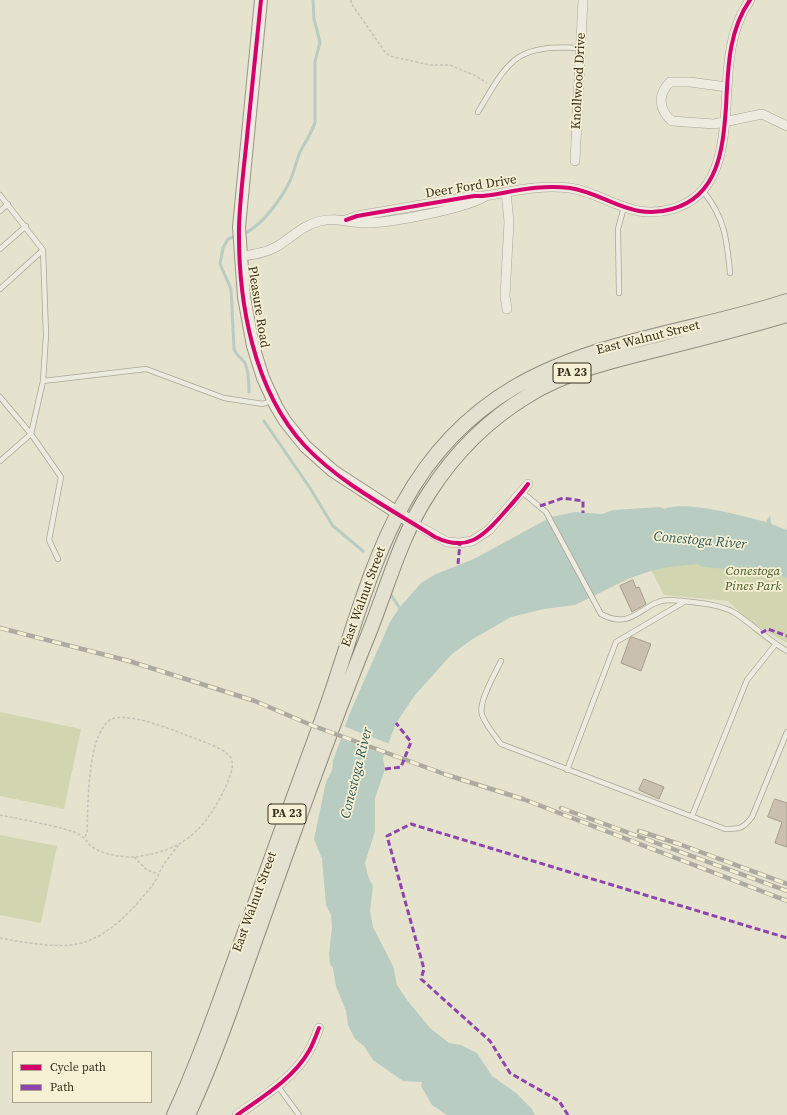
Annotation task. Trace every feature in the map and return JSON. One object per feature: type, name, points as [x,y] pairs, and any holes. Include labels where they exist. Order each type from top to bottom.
[{"type":"main road","name":"East Walnut Street","points":[[174,1115],[192,1074],[217,1009],[323,718],[352,628],[383,544],[397,513],[421,472],[453,434],[484,407],[525,381],[552,367],[582,356],[787,301]]},
{"type":"main road","name":"East Walnut Street","points":[[188,1115],[224,1027],[337,714],[413,522],[436,483],[467,446],[504,412],[544,386],[571,374],[601,364],[738,330],[787,315]]},
{"type":"street","name":"Pleasure Road","points":[[261,0],[241,202],[241,256],[249,330],[258,363],[273,400],[294,433],[319,460],[349,483],[435,537],[447,542],[460,543],[472,541],[489,530],[528,484]]},
{"type":"street","name":"Knollwood Drive","points":[[575,161],[583,0]]},
{"type":"street","name":"Deer Ford Drive","points":[[241,256],[267,251],[312,224],[330,220],[346,220],[357,216],[474,196],[485,197],[506,192],[535,188],[570,188],[600,196],[624,207],[640,212],[664,211],[690,202],[703,191],[710,182],[718,164],[725,122],[733,34],[743,10],[750,0]]},
{"type":"street","points":[[727,87],[676,81],[670,82],[665,87],[661,98],[662,111],[672,121],[714,124],[762,114],[787,126]]},
{"type":"street","points":[[506,192],[509,222],[505,296],[507,309]]},
{"type":"street","points":[[237,1115],[277,1085],[298,1066],[309,1051],[319,1028]]},
{"type":"lane","points":[[478,112],[492,87],[506,68],[517,58],[529,51],[556,47],[581,48]]},
{"type":"lane","points":[[703,191],[716,207],[723,226],[730,273]]},
{"type":"lane","points":[[0,195],[26,226],[43,250],[46,335],[43,381],[31,434],[0,461]]},
{"type":"lane","points":[[0,211],[8,204]]},
{"type":"lane","points":[[619,293],[618,229],[624,207]]},
{"type":"lane","points":[[0,249],[26,226]]},
{"type":"lane","points":[[0,289],[43,250]]},
{"type":"lane","points":[[43,381],[146,370],[224,398],[263,404],[273,400]]},
{"type":"lane","points":[[0,397],[31,434],[61,476],[50,540],[58,559]]},
{"type":"lane","points":[[522,492],[540,506],[549,518],[601,614],[618,620],[628,619],[665,600],[718,607],[734,613],[775,644],[787,651]]},
{"type":"lane","points":[[567,770],[616,642],[684,602]]},
{"type":"lane","points":[[692,816],[747,680],[775,644]]},
{"type":"lane","points":[[501,661],[481,706],[482,715],[501,744],[725,829],[737,829],[745,826],[752,817],[787,732]]},
{"type":"lane","points":[[277,1085],[299,1115]]},
{"type":"path","points":[[351,0],[351,3],[381,46],[390,56],[429,65],[450,65],[476,76],[492,87]]},
{"type":"path","points":[[0,815],[72,831],[84,838],[88,844],[110,854],[134,857],[160,852],[180,844],[208,820],[231,773],[232,760],[228,754],[173,730],[122,717],[110,719],[98,737],[89,779],[87,833],[84,838]]},
{"type":"path","points":[[0,938],[14,941],[70,945],[87,942],[103,934],[118,922],[154,882],[158,874],[180,844]]},
{"type":"path","points":[[134,857],[147,870],[158,874]]},
{"type":"green space","name":"Conestoga Pines Park","points":[[637,542],[787,552],[787,643],[749,621],[728,601],[664,595]]},
{"type":"green space","points":[[0,712],[81,729],[64,809],[0,796]]},
{"type":"green space","points":[[0,835],[57,846],[41,923],[0,915]]},
{"type":"water","name":"Conestoga River","points":[[686,506],[729,513],[766,522],[770,515],[771,524],[787,530],[787,578],[771,573],[704,567],[697,564],[668,567],[630,578],[575,605],[544,609],[511,617],[471,640],[452,654],[415,695],[396,723],[383,758],[385,769],[375,798],[375,831],[365,863],[368,876],[373,886],[370,911],[373,927],[393,966],[397,985],[430,1028],[449,1043],[461,1045],[477,1053],[492,1076],[516,1093],[532,1109],[535,1115],[447,1115],[432,1105],[421,1086],[422,1082],[403,1081],[373,1060],[364,1046],[355,1039],[348,1025],[346,1011],[336,986],[333,968],[330,964],[329,954],[332,927],[331,915],[326,905],[322,859],[314,839],[326,782],[332,770],[333,761],[349,715],[390,622],[399,608],[421,583],[436,574],[474,559],[551,517],[575,512],[602,514],[613,510],[660,507],[664,509]]},
{"type":"pier","points":[[343,726],[390,744],[386,755],[339,738]]},
{"type":"building","points":[[633,580],[636,588],[639,587],[646,604],[632,612],[620,586]]},
{"type":"building","points":[[632,637],[651,644],[641,671],[621,663],[630,638]]},
{"type":"building","points":[[644,779],[664,787],[659,799],[639,790]]},
{"type":"building","points":[[775,799],[787,803],[787,847],[775,843],[782,822],[768,817]]},
{"type":"waterway","points":[[244,234],[251,230],[264,218],[281,196],[290,181],[300,152],[314,126],[315,62],[320,42],[314,19],[313,0]]},
{"type":"waterway","points":[[234,237],[228,239],[223,248],[220,264],[231,289],[234,348],[245,363],[249,392]]},
{"type":"waterway","points":[[264,421],[310,488],[333,526],[363,551]]},
{"type":"waterway","points":[[391,595],[401,610]]},
{"type":"railway","points":[[0,628],[129,661],[255,701],[311,725],[447,775],[523,799],[787,901]]},
{"type":"railway","points":[[561,808],[787,891]]},
{"type":"railway","points":[[639,831],[679,844],[787,884]]},
{"type":"marked path","points":[[540,506],[563,498],[583,501],[583,513]]},
{"type":"marked path","points":[[458,564],[460,543]]},
{"type":"marked path","points":[[761,633],[768,629],[787,636]]},
{"type":"marked path","points":[[385,769],[401,767],[411,742],[396,723]]},
{"type":"marked path","points":[[568,1115],[559,1101],[510,1073],[490,1041],[421,979],[424,969],[387,836],[411,824],[787,938]]},
{"type":"cycle path","points":[[261,0],[240,202],[239,255],[246,314],[252,343],[261,372],[273,399],[287,424],[319,460],[350,484],[384,506],[435,537],[446,541],[465,543],[480,536],[495,523],[528,484]]},
{"type":"cycle path","points":[[346,220],[357,216],[474,196],[545,187],[564,187],[579,190],[630,209],[643,212],[664,211],[688,203],[700,193],[709,182],[716,168],[723,138],[730,51],[737,25],[750,0]]},
{"type":"cycle path","points":[[237,1115],[267,1094],[295,1070],[309,1051],[319,1028]]}]
